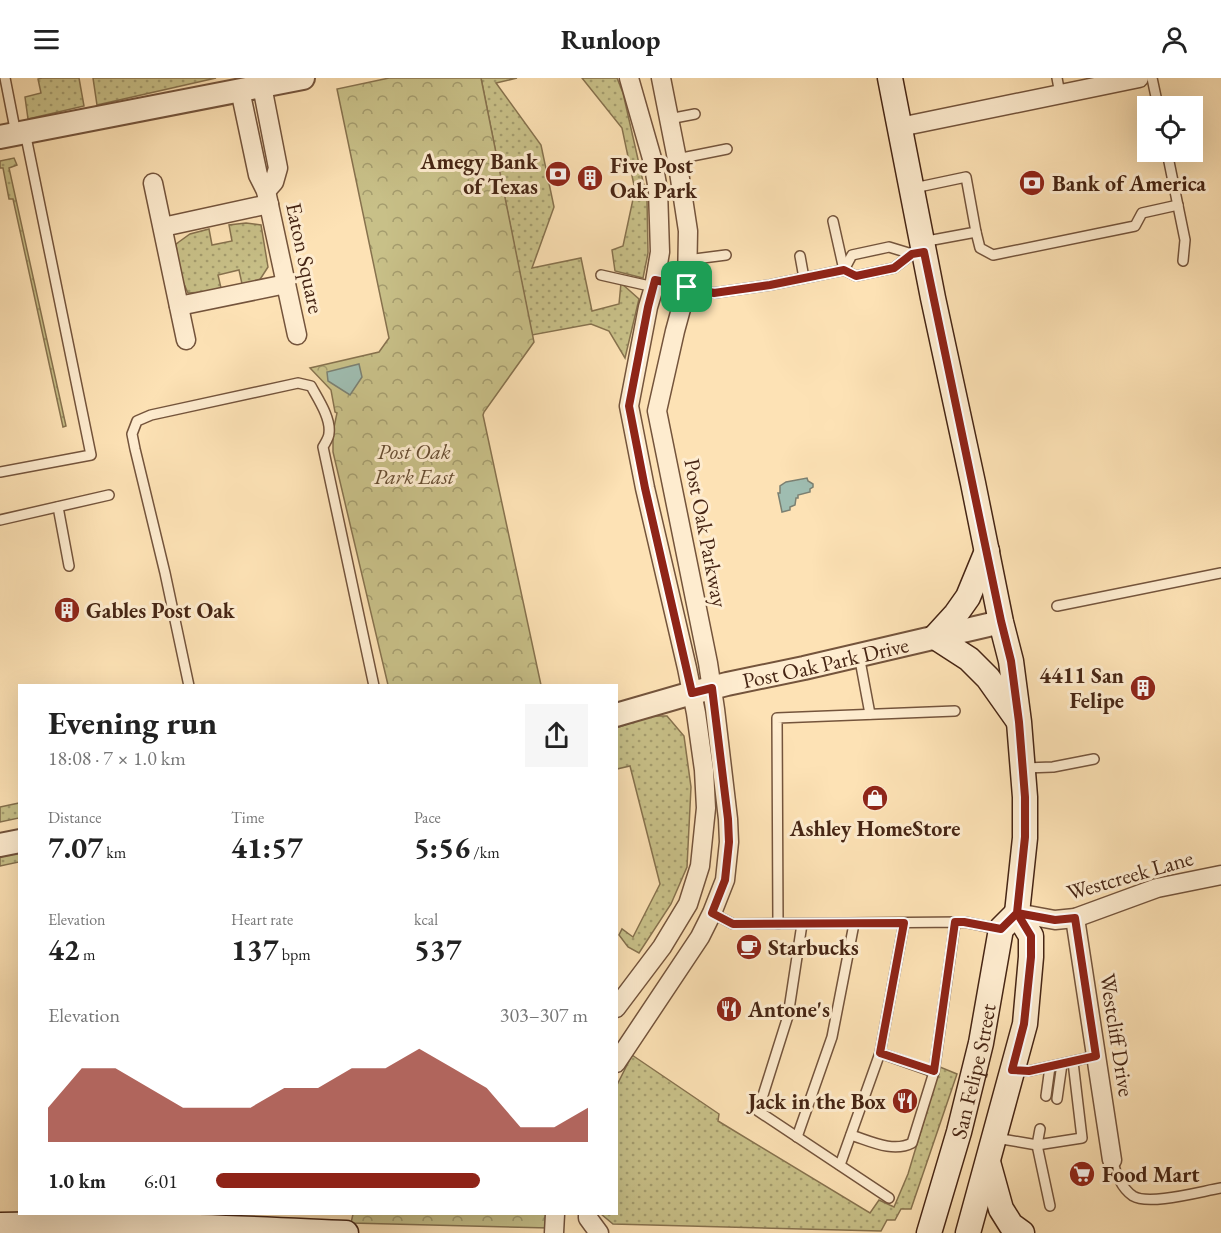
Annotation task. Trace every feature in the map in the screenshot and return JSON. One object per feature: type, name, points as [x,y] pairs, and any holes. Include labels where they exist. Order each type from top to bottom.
[{"type":"main road","name":"San Felipe Street","points":[[890,78],[912,188],[919,249],[1011,661],[1025,797],[1025,837],[1009,921],[959,1132],[928,1233]]},
{"type":"main road","points":[[987,551],[968,597],[935,637],[969,659],[988,678],[1019,722]]},
{"type":"main road","name":"San Felipe Street","points":[[968,1233],[1024,1024],[1031,936],[1009,921]]},
{"type":"main road","points":[[990,1149],[1001,1209],[1011,1225],[1022,1233]]},
{"type":"main road","points":[[0,1226],[54,1224],[346,1233]]},
{"type":"street","points":[[14,134],[303,78]]},
{"type":"street","name":"Post Oak Parkway","points":[[618,1005],[662,947],[688,904],[700,866],[706,808],[702,690],[645,488],[629,406],[660,252],[658,190],[653,162],[629,78]]},
{"type":"street","name":"Post Oak Parkway","points":[[618,1060],[700,937],[725,880],[729,842],[728,819],[702,690],[657,411],[687,287],[688,231],[677,159],[660,78]]},
{"type":"street","points":[[900,127],[1079,84],[1139,78]]},
{"type":"street","name":"Eaton Square","points":[[243,88],[258,175],[267,197],[297,335]]},
{"type":"street","points":[[153,183],[186,340]]},
{"type":"street","points":[[163,227],[267,197]]},
{"type":"street","points":[[179,306],[286,284]]},
{"type":"street","name":"Post Oak Park Drive","points":[[618,714],[702,690],[1001,621]]},
{"type":"street","points":[[0,845],[18,841]]},
{"type":"street","name":"Westcreek Lane","points":[[1009,921],[1075,918],[1157,888],[1221,875]]},
{"type":"street","name":"Westcliff Drive","points":[[1075,918],[1112,1160]]},
{"type":"street","points":[[645,970],[668,987]]},
{"type":"street","points":[[554,1233],[555,1215]]},
{"type":"street","points":[[588,1215],[599,1233]]},
{"type":"lane","points":[[0,472],[91,455],[14,134],[5,78]]},
{"type":"lane","points":[[1152,78],[1156,96]]},
{"type":"lane","points":[[669,119],[695,114]]},
{"type":"lane","points":[[677,159],[727,149]]},
{"type":"lane","points":[[1169,162],[1185,240],[1183,261]]},
{"type":"lane","points":[[912,188],[966,177],[980,248],[993,255],[1135,226],[1142,213],[1178,205]]},
{"type":"lane","points":[[833,221],[844,270]]},
{"type":"lane","points":[[844,270],[852,255],[889,247],[919,249],[976,232]]},
{"type":"lane","points":[[601,274],[714,293],[770,285],[844,270],[856,276],[894,268],[919,249]]},
{"type":"lane","points":[[687,260],[726,255]]},
{"type":"lane","points":[[800,256],[804,278]]},
{"type":"lane","points":[[189,684],[132,434],[137,421],[151,415],[298,383],[310,386],[323,406],[328,422],[329,434],[323,447],[374,684]]},
{"type":"lane","points":[[0,520],[109,495]]},
{"type":"lane","points":[[58,507],[69,566]]},
{"type":"lane","points":[[1057,606],[1221,573]]},
{"type":"lane","points":[[859,655],[870,714]]},
{"type":"lane","points":[[778,924],[777,718],[955,711]]},
{"type":"lane","points":[[1023,768],[1053,767],[1094,759]]},
{"type":"lane","points":[[712,913],[733,924],[1009,921]]},
{"type":"lane","points":[[851,1135],[891,1147],[904,1147],[912,1143],[934,1071],[955,922]]},
{"type":"lane","points":[[840,1165],[880,1053],[904,923]]},
{"type":"lane","points":[[802,924],[788,1016],[758,1111],[889,1198]]},
{"type":"lane","points":[[798,1137],[832,1037],[854,924]]},
{"type":"lane","points":[[880,1053],[934,1071]]},
{"type":"lane","points":[[1012,1070],[1029,1071],[1096,1056]]},
{"type":"lane","points":[[990,1149],[1037,1144],[1052,1137],[1082,1138],[1073,1062]]},
{"type":"lane","points":[[1057,1099],[1062,1064]]},
{"type":"lane","points":[[1046,1096],[1050,1067]]},
{"type":"lane","points":[[1040,1129],[1037,1144],[1050,1206]]},
{"type":"lane","points":[[1112,1160],[1119,1180],[1126,1190],[1143,1199],[1158,1199],[1221,1188]]},
{"type":"green space","points":[[79,78],[84,106],[28,119],[25,97],[41,93],[38,79]]},
{"type":"green space","points":[[93,78],[216,78],[97,105]]},
{"type":"green space","name":"Post Oak Park East","points":[[389,78],[481,78],[534,342],[483,415],[541,684],[388,684],[333,452],[333,432],[337,413],[331,390],[310,368],[379,352],[389,338],[337,89]]},
{"type":"green space","points":[[481,78],[517,78],[496,83],[541,145],[554,207],[532,268],[581,258],[592,311],[619,304],[621,283],[639,299],[625,358],[609,331],[591,324],[532,335]]},
{"type":"green space","points":[[582,78],[617,78],[623,93],[647,199],[648,253],[643,278],[615,271],[612,250],[623,246],[635,190],[622,128]]},
{"type":"green space","points":[[14,158],[17,165],[9,168],[66,426],[63,427],[13,199],[9,199],[3,168],[0,168],[0,161]]},
{"type":"green space","points":[[246,223],[261,225],[268,267],[259,281],[242,284],[239,270],[218,275],[221,288],[188,293],[180,275],[176,244],[190,234],[209,229],[212,245],[232,241],[229,225]]},
{"type":"green space","points":[[650,716],[667,716],[684,736],[691,787],[687,867],[671,904],[639,953],[628,947],[619,935],[622,929],[633,937],[660,884],[630,766],[618,769],[618,727]]},
{"type":"green space","points":[[18,803],[18,818],[0,822],[0,807]]},
{"type":"green space","points":[[18,853],[18,862],[0,866],[0,857]]},
{"type":"green space","points":[[632,1055],[719,1114],[718,1121],[870,1213],[879,1200],[894,1207],[908,1174],[940,1067],[957,1074],[911,1209],[901,1209],[895,1220],[887,1220],[881,1231],[613,1224],[602,1215],[618,1215],[618,1083]]},
{"type":"green space","points":[[353,1215],[550,1215],[549,1228],[351,1223]]},
{"type":"shaded area","points":[[359,364],[362,377],[350,395],[328,381],[327,372]]},
{"type":"shaded area","points":[[807,478],[813,484],[810,492],[798,495],[795,505],[790,507],[790,510],[782,512],[778,493],[780,493],[780,486],[786,482]]},
{"type":"place","name":"Amegy Bank of Texas","points":[[558,174]]},
{"type":"place","name":"Five Post Oak Park","points":[[590,178]]},
{"type":"place","name":"Bank of America","points":[[1032,183]]},
{"type":"place","name":"Gables Post Oak","points":[[67,610]]},
{"type":"place","name":"4411 San Felipe","points":[[1143,688]]},
{"type":"place","name":"Ashley HomeStore","points":[[875,798]]},
{"type":"place","name":"Starbucks","points":[[749,947]]},
{"type":"place","name":"Antone's","points":[[729,1009]]},
{"type":"place","name":"Jack in the Box","points":[[905,1101]]},
{"type":"place","name":"Food Mart","points":[[1082,1174]]},
{"type":"route","points":[[687,287],[655,280],[629,406],[645,488],[692,693],[712,688],[729,842],[725,880],[712,913],[733,924],[904,923],[880,1053],[934,1071],[955,922],[1001,929],[1017,913],[1055,920],[1075,918],[1096,1056],[1029,1071],[1012,1070],[1024,1024],[1031,957],[1031,936],[1017,913],[1025,837],[1025,797],[1019,722],[1011,661],[924,252],[912,254],[894,268],[856,276],[844,270],[770,285],[714,293],[687,287]]}]
